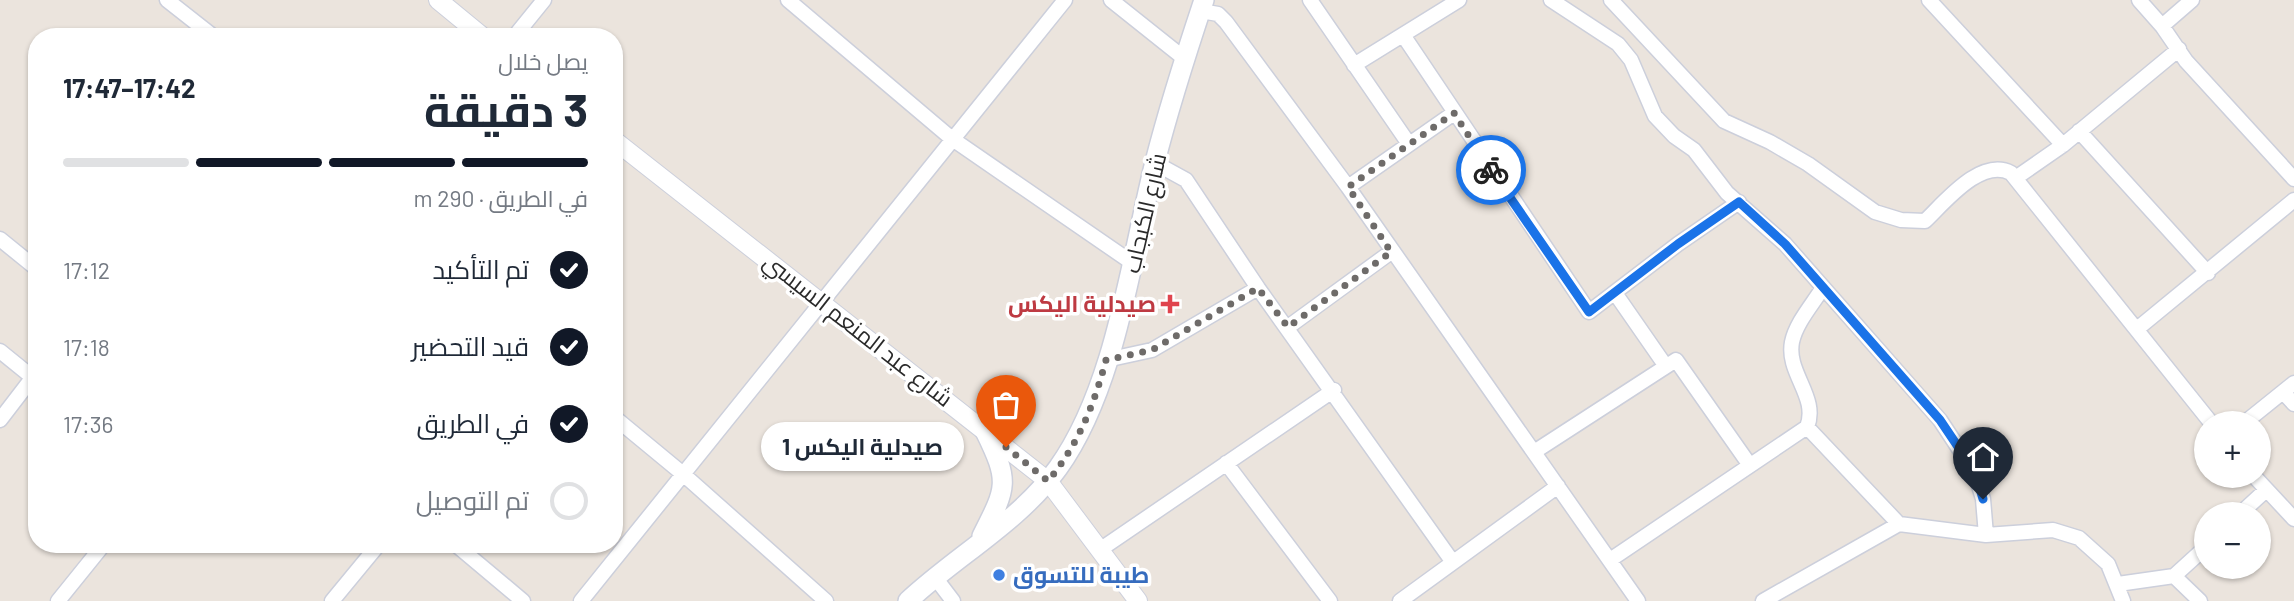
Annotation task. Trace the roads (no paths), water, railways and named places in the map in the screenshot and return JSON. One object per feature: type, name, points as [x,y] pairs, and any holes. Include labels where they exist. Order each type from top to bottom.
[{"type":"main road","name":"شارع الكبجاب","points":[[908,601],[934,576],[1029,501],[1048,481],[1085,424],[1096,398],[1134,264],[1155,163],[1203,6]]},
{"type":"main road","points":[[980,540],[1004,486],[1002,464],[985,431]]},
{"type":"street","points":[[167,0],[203,28]]},
{"type":"street","points":[[438,0],[472,28]]},
{"type":"street","points":[[521,28],[544,0]]},
{"type":"street","points":[[789,0],[951,138],[1134,264]]},
{"type":"street","points":[[623,549],[951,138],[1065,0]]},
{"type":"street","points":[[1111,0],[1185,59]]},
{"type":"street","points":[[1310,0],[1409,144]]},
{"type":"street","points":[[1354,65],[1459,0]]},
{"type":"street","points":[[1551,0],[1618,44],[1631,60],[1655,116],[1674,136],[1694,150],[1717,181],[1785,244],[1940,420],[1975,472],[1983,499],[1986,535]]},
{"type":"street","points":[[1611,0],[1724,121],[1770,142],[1808,164],[1875,212],[1901,220],[1925,221],[1980,174],[1996,168],[2017,177],[2202,411]]},
{"type":"street","points":[[1929,0],[2063,145]]},
{"type":"street","points":[[2139,0],[2162,26],[2186,61],[2294,179]]},
{"type":"street","points":[[2162,26],[2192,0]]},
{"type":"street","points":[[1203,6],[1223,17],[1348,187],[1391,252],[1610,560],[1631,598]]},
{"type":"street","points":[[1403,35],[1586,310],[1592,311],[1678,244],[1739,202]]},
{"type":"street","points":[[2017,177],[2063,145],[2179,49]]},
{"type":"street","points":[[1348,187],[1454,113]]},
{"type":"street","points":[[2079,131],[2208,273]]},
{"type":"street","name":"شارع عبد المنعم السيسي","points":[[623,146],[1048,481],[1138,601]]},
{"type":"street","points":[[1155,163],[1186,180],[1258,288],[1334,390],[1452,561]]},
{"type":"street","points":[[2137,328],[2208,273],[2294,200]]},
{"type":"street","points":[[0,239],[28,262]]},
{"type":"street","points":[[1288,327],[1391,252]]},
{"type":"street","points":[[1106,360],[1152,350],[1258,288]]},
{"type":"street","points":[[1610,560],[1807,427],[1812,409],[1792,358],[1791,344],[1796,328],[1822,289]]},
{"type":"street","points":[[1615,293],[1665,365]]},
{"type":"street","points":[[0,351],[28,373]]},
{"type":"street","points":[[1534,452],[1673,360],[1680,362],[1749,464]]},
{"type":"street","points":[[0,420],[28,387]]},
{"type":"street","points":[[2260,411],[2289,388],[2294,404]]},
{"type":"street","points":[[1101,549],[1334,390]]},
{"type":"street","points":[[623,424],[826,601]]},
{"type":"street","points":[[1807,427],[1899,524]]},
{"type":"street","points":[[1226,463],[1330,601]]},
{"type":"street","points":[[1400,601],[1558,486]]},
{"type":"street","points":[[2253,502],[2266,490],[2294,519]]},
{"type":"street","points":[[1763,601],[1899,524],[1986,535],[2053,530],[2079,538],[2108,564],[2123,601]]},
{"type":"street","points":[[58,601],[97,553]]},
{"type":"street","points":[[332,601],[372,553]]},
{"type":"street","points":[[465,553],[515,598]]},
{"type":"street","points":[[581,601],[620,553]]},
{"type":"street","points":[[2118,584],[2174,576],[2194,558]]},
{"type":"street","points":[[934,576],[953,601]]},
{"type":"street","points":[[2174,576],[2200,601]]},
{"type":"place","name":"صيدلية اليكس","points":[[1170,304]]},
{"type":"place","name":"صيدلية اليكس 1","points":[[1006,447]]},
{"type":"place","name":"طيبة للتسوق","points":[[999,575]]}]
